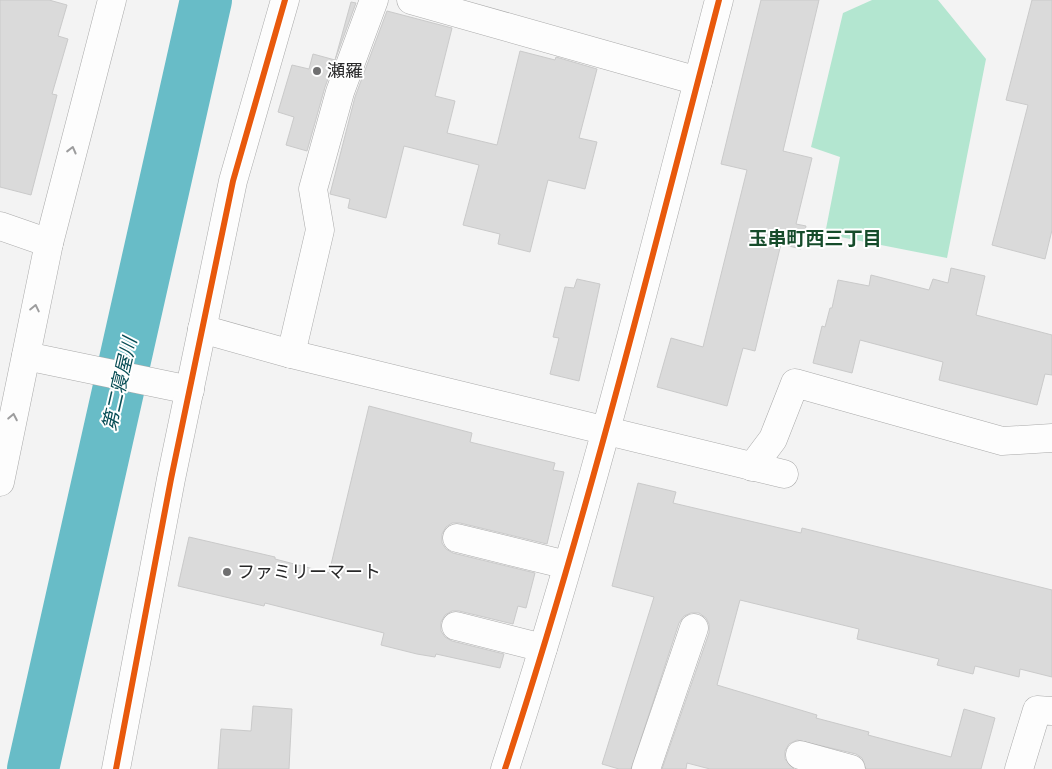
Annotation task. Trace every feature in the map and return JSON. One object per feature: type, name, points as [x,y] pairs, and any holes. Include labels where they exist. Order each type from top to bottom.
[{"type":"street","points":[[0,482],[49,243],[112,0]]},
{"type":"street","points":[[116,769],[171,478],[233,182],[284,0]]},
{"type":"street","points":[[291,354],[320,230],[313,189],[340,92],[374,0]]},
{"type":"street","points":[[411,0],[698,81]]},
{"type":"street","points":[[505,769],[543,648],[606,429],[719,0]]},
{"type":"street","points":[[0,226],[49,243]]},
{"type":"street","points":[[202,329],[291,354],[606,429],[784,474]]},
{"type":"street","points":[[26,356],[190,390]]},
{"type":"street","points":[[752,467],[772,439],[795,383],[1002,441],[1052,438]]},
{"type":"street","points":[[457,538],[567,565]]},
{"type":"street","points":[[456,626],[543,648]]},
{"type":"street","points":[[646,769],[694,628]]},
{"type":"street","points":[[1019,769],[1037,710],[1052,711]]},
{"type":"street","points":[[800,755],[851,769]]},
{"type":"green space","points":[[872,0],[938,0],[986,59],[947,258],[825,234],[840,157],[811,147],[843,13]]},
{"type":"building","points":[[0,0],[49,0],[67,5],[58,36],[68,39],[52,94],[57,95],[31,195],[0,187]]},
{"type":"building","points":[[761,0],[819,0],[783,151],[812,158],[796,224],[806,226],[801,249],[781,244],[755,351],[743,348],[727,406],[657,387],[671,338],[703,347],[747,170],[721,164]]},
{"type":"building","points":[[1032,0],[1052,0],[1052,230],[1045,259],[992,245],[1028,105],[1006,100]]},
{"type":"building","points":[[351,2],[356,3],[335,60]]},
{"type":"building","points":[[387,11],[452,28],[435,96],[455,101],[447,133],[497,145],[520,51],[555,60],[556,57],[597,69],[579,138],[597,142],[585,189],[548,180],[530,252],[498,244],[500,234],[463,225],[479,165],[404,146],[386,218],[348,208],[350,199],[330,194],[355,97]]},
{"type":"building","points":[[313,54],[335,60],[325,87],[307,151],[286,145],[294,117],[278,112],[292,65],[309,69]]},
{"type":"building","points":[[951,268],[985,276],[976,315],[1052,335],[1052,375],[1045,374],[1037,405],[939,380],[943,362],[860,340],[852,373],[813,363],[822,326],[825,327],[830,308],[832,308],[838,280],[869,286],[871,275],[929,290],[933,279],[948,283]]},
{"type":"building","points":[[577,279],[600,284],[579,381],[550,374],[559,338],[553,337],[565,287],[574,288]]},
{"type":"building","points":[[369,406],[472,433],[470,442],[555,463],[553,470],[564,472],[547,544],[460,523],[452,523],[446,527],[442,534],[442,543],[446,549],[453,553],[535,573],[526,608],[518,606],[513,624],[459,611],[452,611],[445,615],[441,622],[441,631],[445,637],[452,641],[504,654],[500,668],[436,654],[435,657],[417,654],[381,645],[384,633],[265,603],[264,606],[178,586],[189,537],[275,557],[275,559],[329,573]]},
{"type":"building","points":[[638,483],[676,492],[673,503],[801,533],[802,528],[1052,590],[1052,677],[1020,669],[1019,677],[975,666],[973,674],[937,665],[939,659],[857,639],[859,629],[740,600],[717,685],[817,715],[816,718],[869,732],[868,735],[951,757],[964,709],[995,718],[981,769],[866,769],[862,758],[856,754],[797,740],[789,744],[785,751],[785,759],[794,769],[710,769],[687,763],[686,769],[662,769],[709,633],[709,624],[706,618],[699,613],[691,613],[684,616],[679,623],[631,769],[619,769],[602,764],[654,597],[612,586]]},
{"type":"building","points":[[253,706],[292,709],[289,769],[218,769],[221,729],[251,731]]},
{"type":"waterway","name":"第二寝屋川","points":[[33,769],[206,0]]},
{"type":"cycle path","points":[[116,769],[171,479],[233,181],[285,0]]},
{"type":"cycle path","points":[[505,769],[592,482],[719,0]]},
{"type":"place","name":"瀬羅","points":[[317,71]]},
{"type":"place","name":"ファミリーマート","points":[[227,572]]},
{"type":"district","name":"玉串町西三丁目","points":[[815,238]]}]
